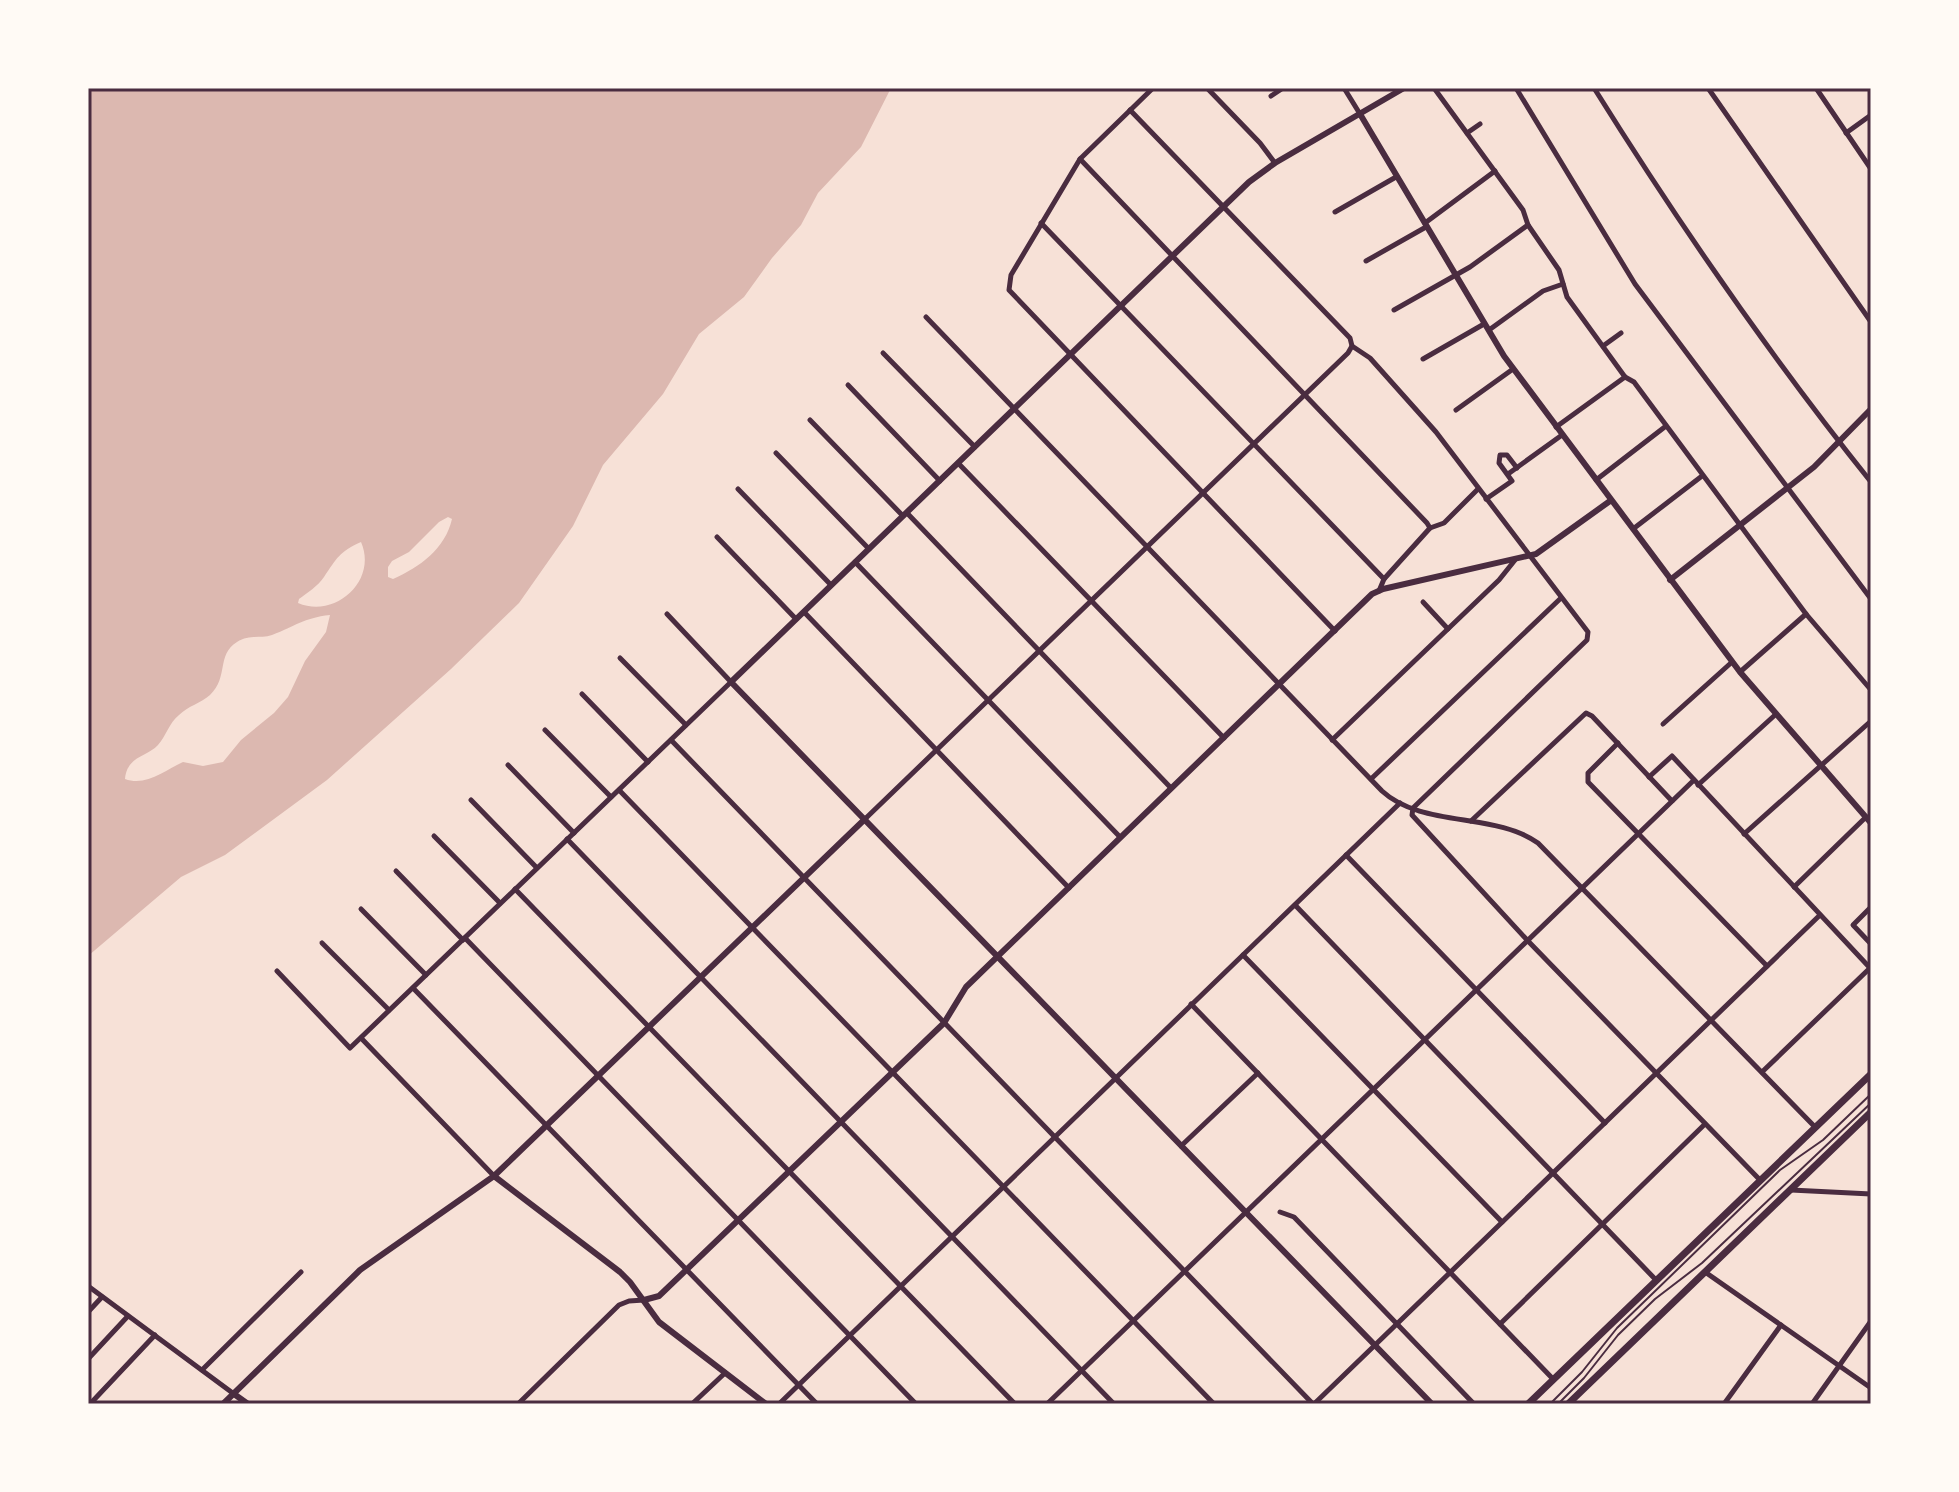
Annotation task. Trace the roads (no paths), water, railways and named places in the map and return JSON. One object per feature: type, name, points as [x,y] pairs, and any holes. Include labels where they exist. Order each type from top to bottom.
[{"type":"main road","points":[[1528,1404],[1871,1074]]},
{"type":"main road","points":[[1568,1404],[1871,1112]]},
{"type":"street","points":[[1153,88],[1080,159],[1009,278],[1009,290],[1335,631]]},
{"type":"street","points":[[1207,88],[1275,163]]},
{"type":"street","points":[[1271,96],[1283,88]]},
{"type":"street","points":[[1344,88],[1513,369],[1732,662],[1868,820],[1794,887]]},
{"type":"street","points":[[277,971],[350,1048],[1249,182],[1275,163],[1404,88]]},
{"type":"street","points":[[1434,88],[1523,210],[1528,225],[1559,270],[1569,300],[1625,377],[1633,380],[1806,614],[1871,690]]},
{"type":"street","points":[[1516,88],[1623,267],[1871,599]]},
{"type":"street","points":[[1594,88],[1670,206],[1871,482]]},
{"type":"street","points":[[1708,88],[1871,322]]},
{"type":"street","points":[[1816,88],[1871,169]]},
{"type":"street","points":[[1130,110],[1350,338],[1352,346],[1370,358],[1429,423],[1589,636],[1413,808],[1412,815],[1528,941],[1760,1180]]},
{"type":"street","points":[[1846,133],[1871,115]]},
{"type":"street","points":[[1467,133],[1480,124]]},
{"type":"street","points":[[1080,159],[1430,528]]},
{"type":"street","points":[[1366,261],[1425,225],[1495,171]]},
{"type":"street","points":[[1335,212],[1396,177]]},
{"type":"street","points":[[1041,223],[1384,579]]},
{"type":"street","points":[[1394,310],[1455,276],[1528,225]]},
{"type":"street","points":[[1423,359],[1486,328],[1543,291],[1563,284]]},
{"type":"street","points":[[926,317],[1387,796],[1413,808],[1528,836],[1543,847],[1815,1127]]},
{"type":"street","points":[[1603,346],[1621,333]]},
{"type":"street","points":[[223,1404],[360,1270],[494,1176],[1305,395],[1352,346]]},
{"type":"street","points":[[883,353],[975,447]]},
{"type":"street","points":[[1456,410],[1513,369]]},
{"type":"street","points":[[1556,427],[1625,377]]},
{"type":"street","points":[[848,385],[940,481]]},
{"type":"street","points":[[1670,580],[1821,461],[1871,409]]},
{"type":"street","points":[[810,420],[1171,788]]},
{"type":"street","points":[[1595,480],[1666,426]]},
{"type":"street","points":[[1508,475],[1562,435]]},
{"type":"street","points":[[776,453],[869,549]]},
{"type":"street","points":[[1486,499],[1512,481],[1498,460],[1500,455],[1507,455],[1517,468]]},
{"type":"street","points":[[958,463],[1224,738]]},
{"type":"street","points":[[1632,530],[1702,476]]},
{"type":"street","points":[[738,489],[831,585]]},
{"type":"street","points":[[518,1404],[619,1305],[659,1296],[944,1023],[953,1012],[962,991],[1379,591],[1384,579],[1430,528],[1444,523],[1478,489]]},
{"type":"street","points":[[1379,591],[1529,557],[1548,547],[1610,501]]},
{"type":"street","points":[[717,537],[796,619]]},
{"type":"street","points":[[1332,740],[1499,580],[1515,560]]},
{"type":"street","points":[[855,562],[1120,837]]},
{"type":"street","points":[[1370,779],[1561,598]]},
{"type":"street","points":[[1423,602],[1448,629]]},
{"type":"street","points":[[804,612],[1069,888]]},
{"type":"street","points":[[667,614],[1432,1404]]},
{"type":"street","points":[[1740,672],[1806,614]]},
{"type":"street","points":[[620,658],[686,725]]},
{"type":"street","points":[[1663,724],[1732,662]]},
{"type":"street","points":[[582,694],[648,762]]},
{"type":"street","points":[[1470,821],[1587,713],[1672,801]]},
{"type":"street","points":[[1047,1404],[1672,801],[1775,715]]},
{"type":"street","points":[[1744,834],[1871,721]]},
{"type":"street","points":[[545,730],[611,797]]},
{"type":"street","points":[[671,740],[1314,1404],[1820,915]]},
{"type":"street","points":[[1618,743],[1588,773],[1587,779],[1767,966]]},
{"type":"street","points":[[1649,777],[1672,756],[1870,968],[1762,1072]]},
{"type":"street","points":[[508,765],[574,833]]},
{"type":"street","points":[[619,790],[1214,1404]]},
{"type":"street","points":[[471,800],[537,868]]},
{"type":"street","points":[[779,1404],[1400,803]]},
{"type":"street","points":[[434,836],[500,903]]},
{"type":"street","points":[[567,839],[1114,1404]]},
{"type":"street","points":[[1346,855],[1605,1123]]},
{"type":"street","points":[[396,871],[916,1404]]},
{"type":"street","points":[[515,889],[1015,1404]]},
{"type":"street","points":[[1295,905],[1656,1280]]},
{"type":"street","points":[[1871,907],[1853,925],[1871,944]]},
{"type":"street","points":[[361,909],[426,975]]},
{"type":"street","points":[[322,943],[389,1010]]},
{"type":"street","points":[[1243,955],[1502,1222]]},
{"type":"street","points":[[413,988],[817,1404]]},
{"type":"street","points":[[1191,1004],[1553,1379]]},
{"type":"street","points":[[361,1038],[494,1176],[625,1277],[659,1322],[766,1404]]},
{"type":"street","points":[[1181,1146],[1258,1073]]},
{"type":"street","points":[[1500,1324],[1705,1124]]},
{"type":"street","points":[[1790,1190],[1871,1194]]},
{"type":"street","points":[[1280,1212],[1294,1217],[1474,1404]]},
{"type":"street","points":[[202,1370],[301,1272]]},
{"type":"street","points":[[1704,1272],[1871,1388]]},
{"type":"street","points":[[88,1286],[248,1404]]},
{"type":"street","points":[[88,1312],[102,1297]]},
{"type":"street","points":[[88,1359],[128,1316]]},
{"type":"street","points":[[1812,1404],[1871,1321]]},
{"type":"street","points":[[1724,1404],[1781,1325]]},
{"type":"street","points":[[90,1404],[155,1335]]},
{"type":"street","points":[[692,1404],[725,1373]]},
{"type":"lane","points":[[1550,1404],[1582,1372],[1617,1328],[1769,1180],[1829,1135],[1871,1094]]},
{"type":"lane","points":[[1558,1404],[1584,1378],[1618,1335],[1655,1299],[1702,1263],[1871,1103]]}]
